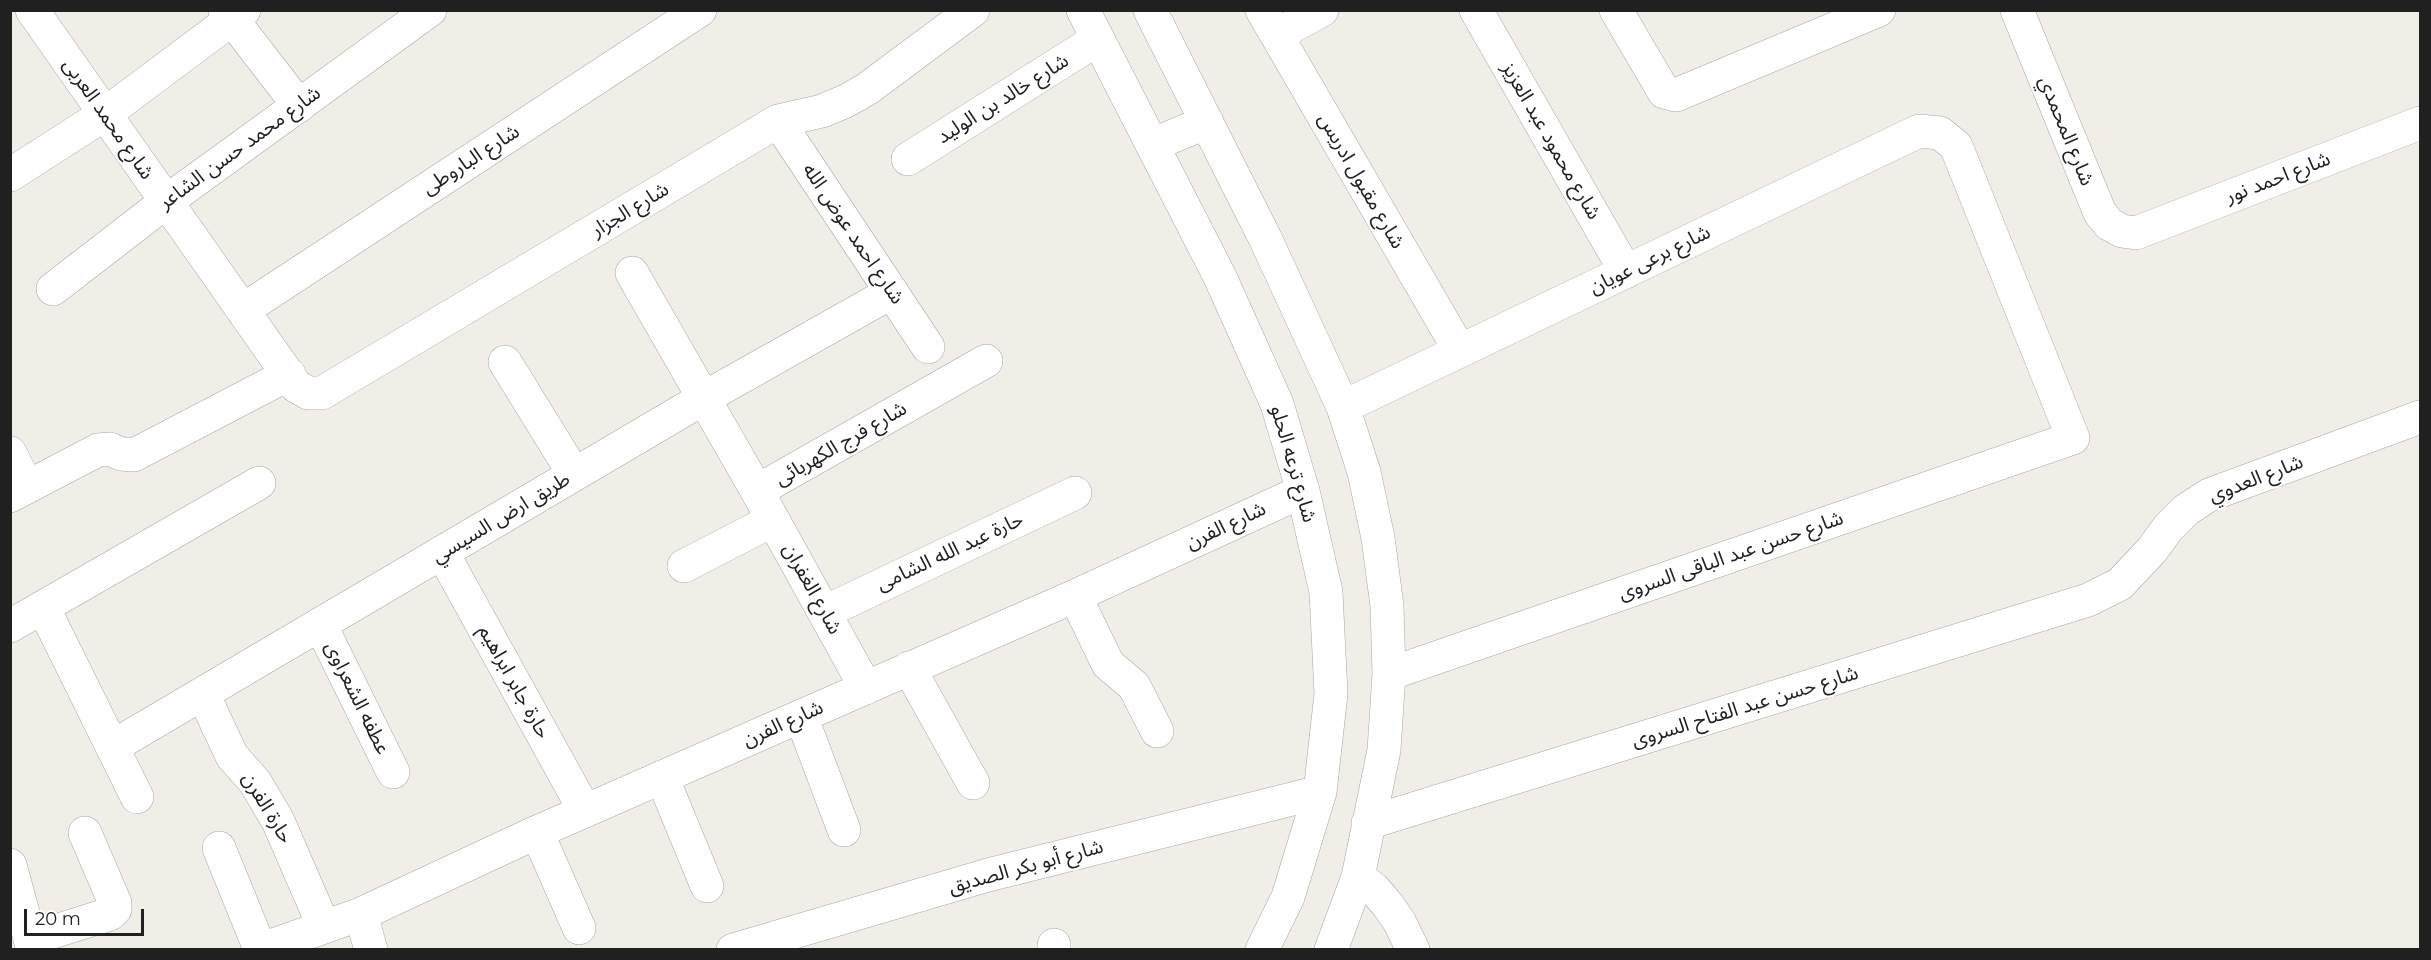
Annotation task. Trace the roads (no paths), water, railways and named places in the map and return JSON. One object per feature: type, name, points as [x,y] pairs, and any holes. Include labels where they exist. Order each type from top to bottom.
[{"type":"street","points":[[10,25],[30,10]]},
{"type":"street","name":"شارع محمد العربى","points":[[30,10],[289,374]]},
{"type":"street","name":"شارع الباروطى","points":[[243,310],[700,10]]},
{"type":"street","name":"شارع الجزار","points":[[289,374],[296,386],[309,393],[322,393],[778,121],[822,111],[867,89],[973,10]]},
{"type":"street","name":"شارع ترعه الحلو","points":[[1083,10],[1220,278],[1277,404],[1303,491],[1326,603],[1331,694],[1320,792],[1288,897],[1262,950]]},
{"type":"street","points":[[1150,10],[1266,240],[1343,407],[1364,472],[1378,538],[1387,606],[1389,674],[1384,750],[1358,877],[1331,950]]},
{"type":"street","points":[[1269,23],[1322,10]]},
{"type":"street","name":"شارع محمود عبد العزيز","points":[[1476,10],[1626,272]]},
{"type":"street","points":[[1616,10],[1664,92],[1676,95],[1879,10]]},
{"type":"street","name":"شارع المحمدي","points":[[2017,10],[2100,213],[2122,231],[2136,233]]},
{"type":"street","name":"شارع محمد حسن الشاعر","points":[[52,289],[167,201],[426,11]]},
{"type":"street","points":[[10,175],[105,114],[234,14],[299,106]]},
{"type":"street","name":"شارع مقبول ادريس","points":[[1269,23],[1460,351]]},
{"type":"street","name":"شارع خالد بن الوليد","points":[[909,159],[1098,39]]},
{"type":"street","name":"شارع احمد عوض الله","points":[[778,121],[928,347]]},
{"type":"street","points":[[1152,145],[1207,122]]},
{"type":"street","name":"شارع احمد نور","points":[[2136,233],[2421,123]]},
{"type":"street","name":"شارع برعى عويان","points":[[1343,407],[1919,131],[1940,133],[1956,146],[2073,438]]},
{"type":"street","name":"شارع فرج الكهربائى","points":[[632,273],[757,491],[986,361]]},
{"type":"street","name":"طريق ارض السيسي","points":[[112,747],[704,398],[892,292]]},
{"type":"street","points":[[505,362],[574,474]]},
{"type":"street","points":[[10,453],[19,492],[98,450],[110,449],[121,454],[134,455],[289,374]]},
{"type":"street","name":"شارع العدوي","points":[[2120,584],[2186,510],[2209,495],[2421,417]]},
{"type":"street","name":"شارع حسن عبد الباقى السروى","points":[[1389,674],[2073,438]]},
{"type":"street","points":[[10,626],[259,483]]},
{"type":"street","name":"شارع الغفران","points":[[757,491],[866,688]]},
{"type":"street","name":"شارع الفرن","points":[[259,949],[361,914],[537,832],[1075,596],[1303,491]]},
{"type":"street","name":"حارة عبد الله الشامى","points":[[825,612],[1076,493]]},
{"type":"street","points":[[684,566],[772,520]]},
{"type":"street","name":"حارة جابر ابراهيم","points":[[442,552],[585,811]]},
{"type":"street","name":"شارع حسن عبد الفتاح السروى","points":[[1368,823],[2073,605],[2120,584]]},
{"type":"street","points":[[1075,596],[1108,664],[1134,686],[1157,731]]},
{"type":"street","points":[[43,607],[137,797]]},
{"type":"street","name":"عطفه الشعراوى","points":[[320,624],[393,772]]},
{"type":"street","points":[[909,668],[973,783]]},
{"type":"street","name":"حارة الفرن","points":[[203,694],[232,756],[255,782],[278,821],[324,927]]},
{"type":"street","points":[[801,716],[844,830]]},
{"type":"street","points":[[662,777],[707,886]]},
{"type":"street","name":"شارع أبو بكر الصديق","points":[[733,950],[988,875],[1320,792]]},
{"type":"street","points":[[537,832],[579,928]]},
{"type":"street","points":[[11,866],[32,944],[110,914],[115,909],[115,903],[85,833]]},
{"type":"street","points":[[219,848],[259,949]]},
{"type":"street","points":[[1358,877],[1374,889],[1387,904],[1399,921],[1413,950]]},
{"type":"street","points":[[361,914],[371,950]]}]
